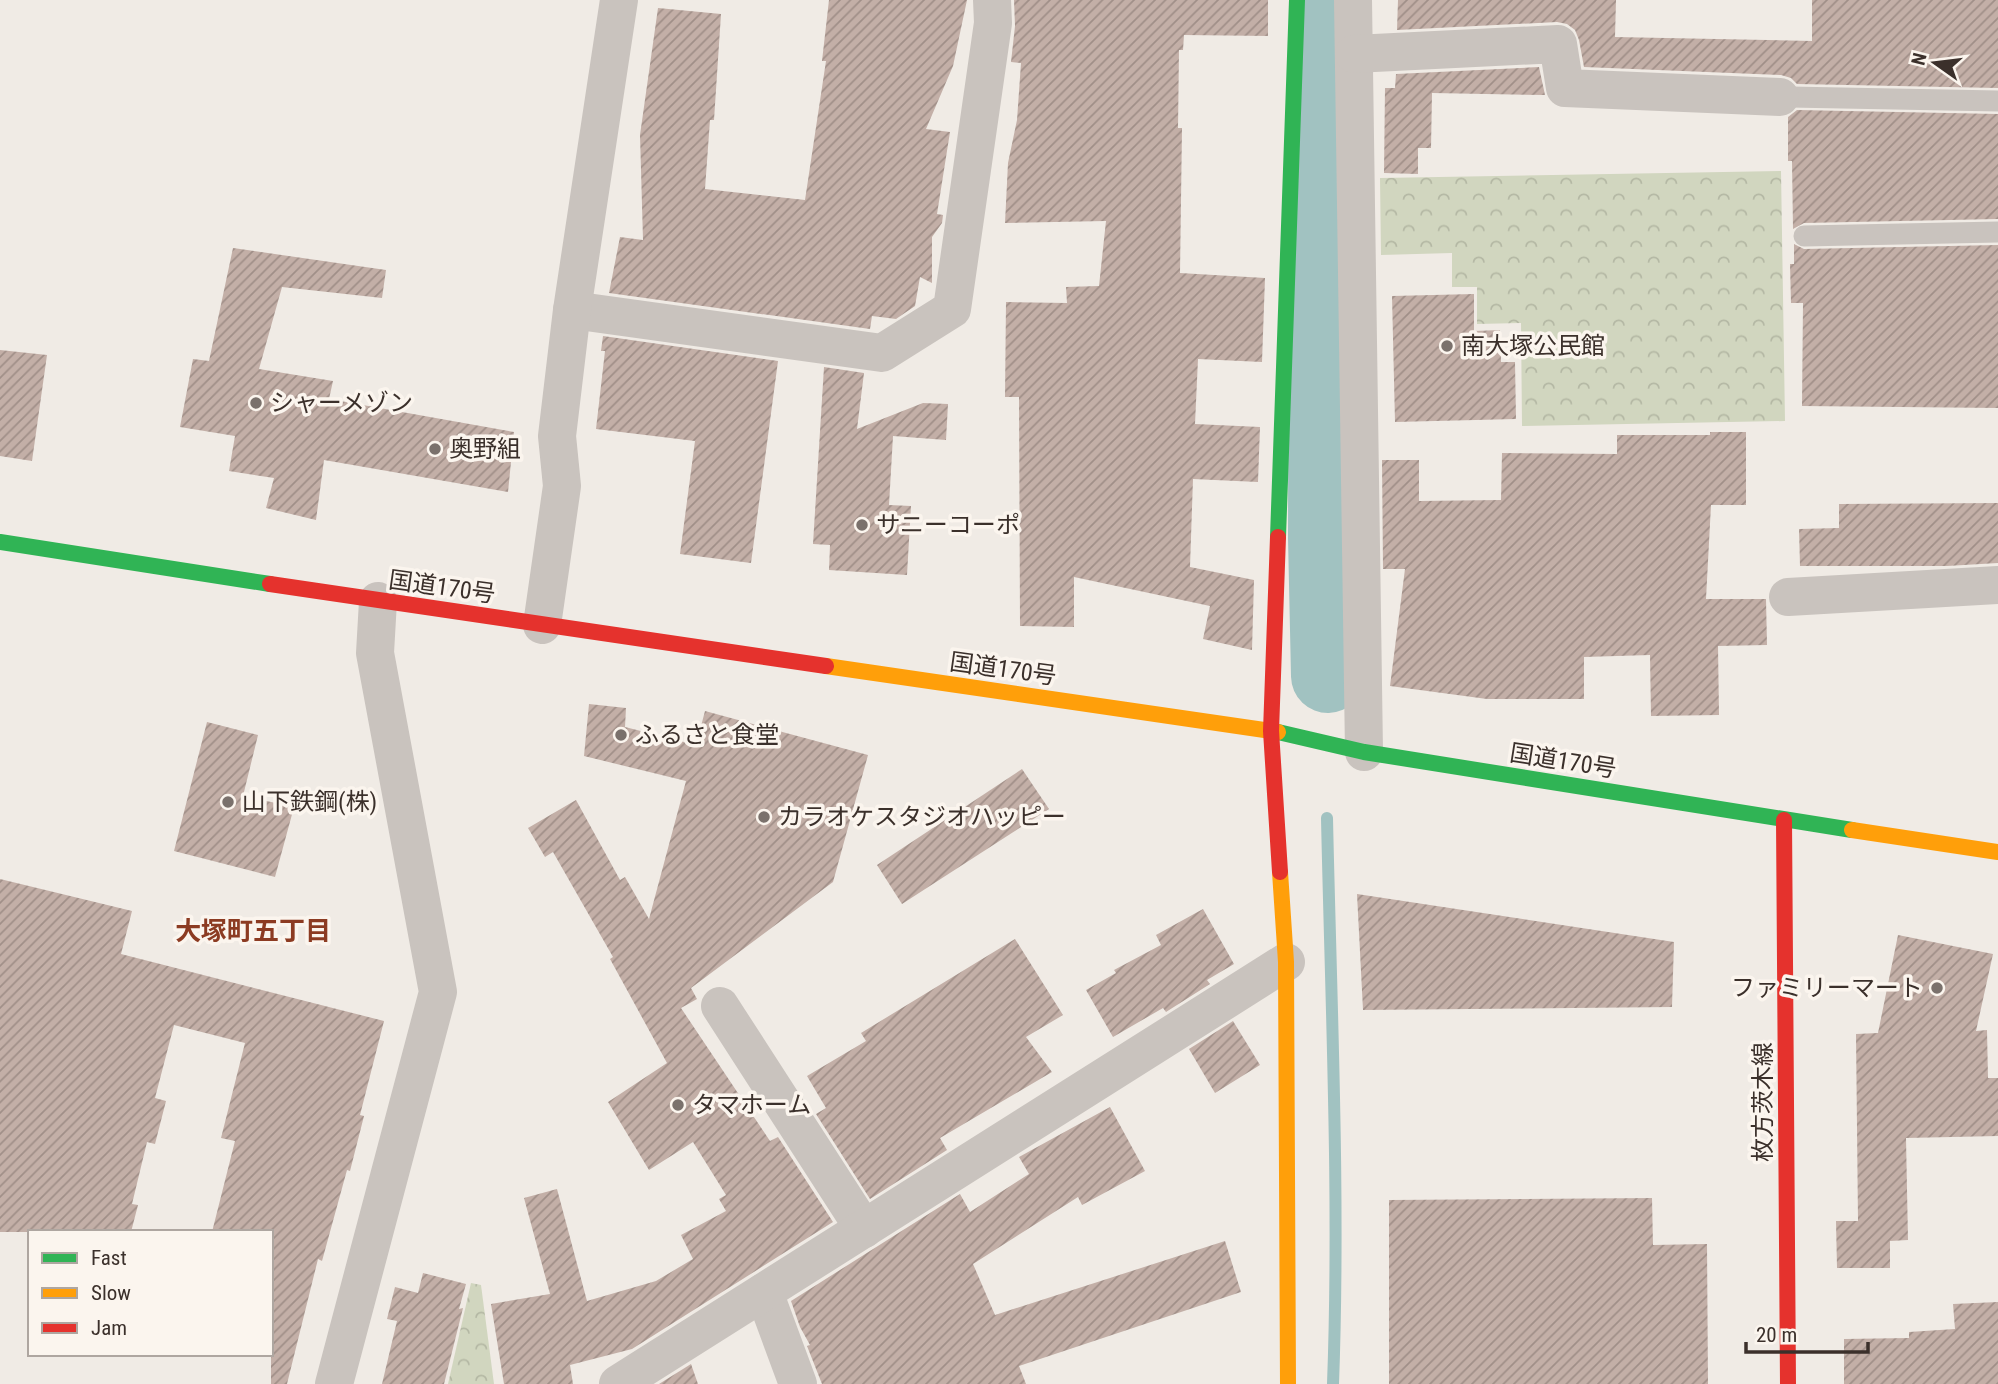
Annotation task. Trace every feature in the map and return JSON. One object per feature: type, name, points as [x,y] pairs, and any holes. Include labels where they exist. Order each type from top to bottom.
[{"type":"main road","points":[[1288,1384],[1286,962],[1271,731],[1297,0]]},
{"type":"main road","name":"国道170号","points":[[0,542],[378,601],[1271,731],[1364,752],[1998,852]]},
{"type":"main road","name":"枚方茨木線","points":[[1784,820],[1788,1384]]},
{"type":"street","points":[[542,625],[562,486],[556,436],[572,310],[619,0]]},
{"type":"street","points":[[572,310],[882,353],[952,309],[993,23],[992,0]]},
{"type":"street","points":[[1353,0],[1364,752]]},
{"type":"street","points":[[1354,54],[1558,44],[1565,88],[1785,97]]},
{"type":"street","points":[[1788,597],[1998,585]]},
{"type":"street","points":[[334,1384],[438,992],[375,653],[378,601]]},
{"type":"street","points":[[618,1384],[1286,962]]},
{"type":"street","points":[[720,1006],[864,1229]]},
{"type":"street","points":[[764,1293],[798,1384]]},
{"type":"lane","points":[[1785,97],[1998,101]]},
{"type":"lane","points":[[1804,236],[1998,232]]},
{"type":"green space","points":[[1781,171],[1785,421],[1522,426],[1521,323],[1477,324],[1477,287],[1452,287],[1452,253],[1381,255],[1380,178]]},
{"type":"green space","points":[[471,1283],[481,1285],[494,1384],[448,1384]]},
{"type":"building","points":[[829,0],[967,0],[953,66],[926,129],[950,132],[937,214],[943,215],[942,223],[932,237],[932,283],[920,277],[915,306],[896,319],[872,316],[870,329],[609,293],[620,237],[643,240],[640,135],[658,8],[721,14],[714,120],[710,120],[705,189],[805,200],[826,61],[822,61]]},
{"type":"building","points":[[1014,0],[1268,0],[1268,36],[1184,35],[1183,50],[1179,50],[1178,128],[1182,128],[1180,273],[1265,278],[1262,362],[1198,359],[1195,424],[1260,427],[1258,482],[1193,479],[1190,567],[1254,580],[1252,650],[1203,639],[1210,606],[1074,577],[1074,627],[1020,626],[1019,397],[1005,397],[1006,302],[1067,303],[1066,287],[1099,286],[1106,221],[1005,223],[1008,163],[1017,120],[1021,63],[1011,62],[1015,26]]},
{"type":"building","points":[[1398,0],[1616,0],[1615,37],[1812,41],[1812,0],[1998,0],[1998,88],[1797,84],[1791,78],[1781,75],[1584,67],[1579,40],[1575,30],[1567,24],[1557,22],[1397,30]]},
{"type":"building","points":[[1539,67],[1545,95],[1432,93],[1431,148],[1418,148],[1418,174],[1384,173],[1385,88],[1395,88],[1396,74]]},
{"type":"building","points":[[1797,110],[1998,114],[1998,219],[1804,223],[1793,229],[1788,117]]},
{"type":"building","points":[[1794,244],[1804,249],[1998,245],[1998,408],[1802,406],[1803,303],[1791,303],[1790,264],[1794,264]]},
{"type":"building","points":[[233,248],[386,270],[382,298],[282,287],[259,369],[333,381],[329,399],[514,432],[508,492],[324,460],[316,520],[266,508],[274,478],[229,471],[235,436],[180,427],[193,359],[209,361]]},
{"type":"building","name":"南大塚公民館","points":[[1474,294],[1474,331],[1500,330],[1501,362],[1515,362],[1516,419],[1395,422],[1392,296]]},
{"type":"building","points":[[603,336],[778,361],[751,563],[680,554],[695,441],[596,429],[605,351],[601,351]]},
{"type":"building","points":[[0,350],[47,355],[32,461],[0,456]]},
{"type":"building","points":[[824,367],[864,373],[857,429],[923,403],[948,404],[946,440],[893,436],[889,505],[911,506],[907,575],[829,570],[830,545],[813,544]]},
{"type":"building","points":[[1710,432],[1746,432],[1746,505],[1711,505],[1706,599],[1766,599],[1767,645],[1718,646],[1719,715],[1651,716],[1650,655],[1584,657],[1584,699],[1487,699],[1390,686],[1405,569],[1383,569],[1382,460],[1419,460],[1419,501],[1501,500],[1502,453],[1617,454],[1617,435],[1710,435]]},
{"type":"building","points":[[1998,503],[1998,563],[1947,566],[1800,566],[1799,529],[1839,528],[1839,504]]},
{"type":"building","points":[[589,704],[626,708],[625,727],[696,745],[705,711],[868,755],[833,882],[691,988],[697,999],[681,1008],[770,1141],[778,1137],[833,1222],[632,1349],[570,1365],[573,1384],[504,1384],[491,1304],[550,1294],[524,1198],[557,1189],[587,1301],[656,1281],[693,1259],[681,1235],[726,1211],[719,1199],[726,1195],[693,1142],[649,1170],[608,1102],[667,1063],[610,959],[613,957],[553,852],[545,857],[528,828],[576,800],[620,880],[625,877],[649,919],[686,781],[584,756]]},
{"type":"building","name":"山下鉄鋼(株)","points":[[207,722],[258,735],[243,796],[294,807],[275,877],[174,851]]},
{"type":"building","points":[[1022,769],[1049,809],[902,904],[877,865]]},
{"type":"building","points":[[0,879],[132,911],[121,954],[384,1021],[360,1115],[364,1116],[350,1171],[347,1170],[322,1261],[318,1259],[287,1384],[271,1384],[273,1230],[213,1230],[235,1141],[221,1138],[245,1043],[174,1025],[155,1098],[166,1101],[155,1144],[147,1142],[132,1204],[138,1205],[132,1230],[0,1232]]},
{"type":"building","points":[[1357,894],[1674,942],[1672,1007],[1363,1010]]},
{"type":"building","points":[[1203,909],[1234,964],[1207,980],[1210,984],[1166,1012],[1163,1008],[1113,1037],[1086,990],[1116,973],[1114,970],[1161,945],[1156,935]]},
{"type":"building","points":[[1898,935],[1993,954],[1976,1031],[1987,1030],[1988,1078],[1998,1078],[1998,1136],[1906,1138],[1908,1240],[1890,1241],[1890,1268],[1837,1268],[1836,1221],[1858,1221],[1856,1034],[1878,1033]]},
{"type":"building","points":[[1015,939],[1063,1015],[1026,1037],[1052,1072],[940,1138],[947,1150],[870,1199],[816,1114],[826,1108],[807,1076],[866,1041],[861,1033]]},
{"type":"building","points":[[1233,1021],[1260,1065],[1215,1093],[1189,1049]]},
{"type":"building","points":[[1110,1107],[1145,1171],[1082,1205],[1078,1197],[973,1264],[995,1315],[1225,1241],[1241,1292],[1019,1366],[1026,1384],[822,1384],[807,1346],[810,1345],[791,1301],[960,1194],[970,1212],[1029,1174],[1019,1157]]},
{"type":"building","points":[[1652,1198],[1653,1245],[1707,1244],[1708,1384],[1389,1384],[1389,1200]]},
{"type":"building","points":[[423,1273],[466,1284],[459,1309],[463,1308],[444,1384],[382,1384],[397,1321],[387,1319],[395,1287],[418,1293]]},
{"type":"building","points":[[1998,1302],[1998,1384],[1844,1384],[1844,1339],[1909,1338],[1909,1332],[1955,1329],[1953,1304]]},
{"type":"building","points":[[691,1364],[698,1384],[659,1384]]},
{"type":"waterway","points":[[1326,0],[1325,538],[1328,676]]},
{"type":"waterway","points":[[1327,818],[1335,1172],[1333,1384]]},
{"type":"traffic: fast","points":[[1278,537],[1297,0]]},
{"type":"traffic: fast","points":[[0,542],[270,584]]},
{"type":"traffic: fast","points":[[1278,732],[1364,752],[1852,830]]},
{"type":"traffic: slow","points":[[826,666],[1278,732]]},
{"type":"traffic: slow","points":[[1852,830],[1998,852]]},
{"type":"traffic: slow","points":[[1280,872],[1286,962],[1288,1384]]},
{"type":"traffic: jam","points":[[1278,537],[1271,731],[1280,872]]},
{"type":"traffic: jam","points":[[270,584],[826,666]]},
{"type":"traffic: jam","points":[[1784,820],[1788,1384]]},
{"type":"place","name":"南大塚公民館","points":[[1447,346]]},
{"type":"place","name":"シャーメゾン","points":[[256,403]]},
{"type":"place","name":"奥野組","points":[[435,449]]},
{"type":"place","name":"サニーコーポ","points":[[862,525]]},
{"type":"place","name":"ふるさと食堂","points":[[621,735]]},
{"type":"place","name":"山下鉄鋼(株)","points":[[228,802]]},
{"type":"place","name":"カラオケスタジオハッピー","points":[[764,817]]},
{"type":"place","name":"ファミリーマート","points":[[1937,988]]},
{"type":"place","name":"タマホーム","points":[[678,1105]]},
{"type":"district","name":"大塚町五丁目","points":[[253,931]]}]
